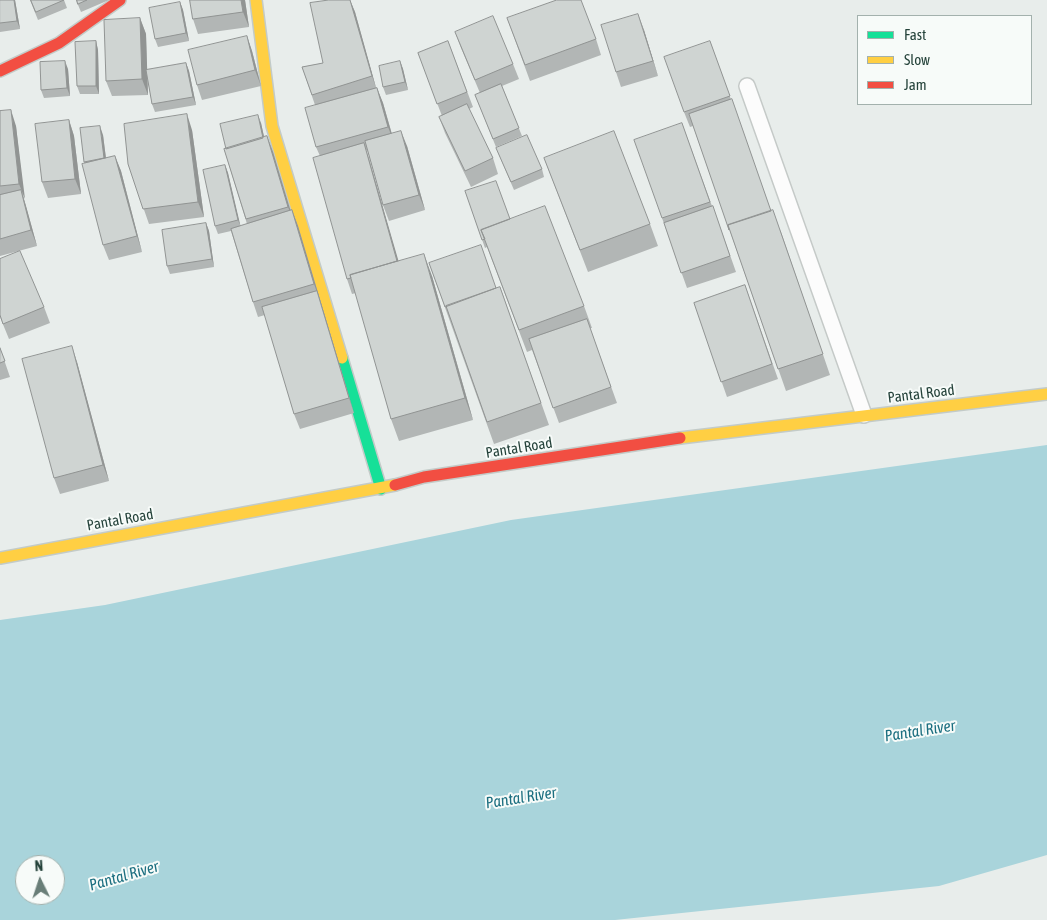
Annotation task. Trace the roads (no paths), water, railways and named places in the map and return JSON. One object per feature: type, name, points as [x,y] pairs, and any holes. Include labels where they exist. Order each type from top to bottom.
[{"type":"street","points":[[0,71],[59,42],[120,0]]},
{"type":"street","points":[[256,0],[272,126],[380,489]]},
{"type":"street","name":"Pantal Road","points":[[0,558],[380,489],[424,478],[483,468],[728,432],[1047,394]]},
{"type":"lane","points":[[747,86],[864,416]]},
{"type":"water","name":"Pantal River","points":[[1047,445],[1047,855],[939,886],[615,920],[0,920],[0,620],[105,605],[511,520]]}]
